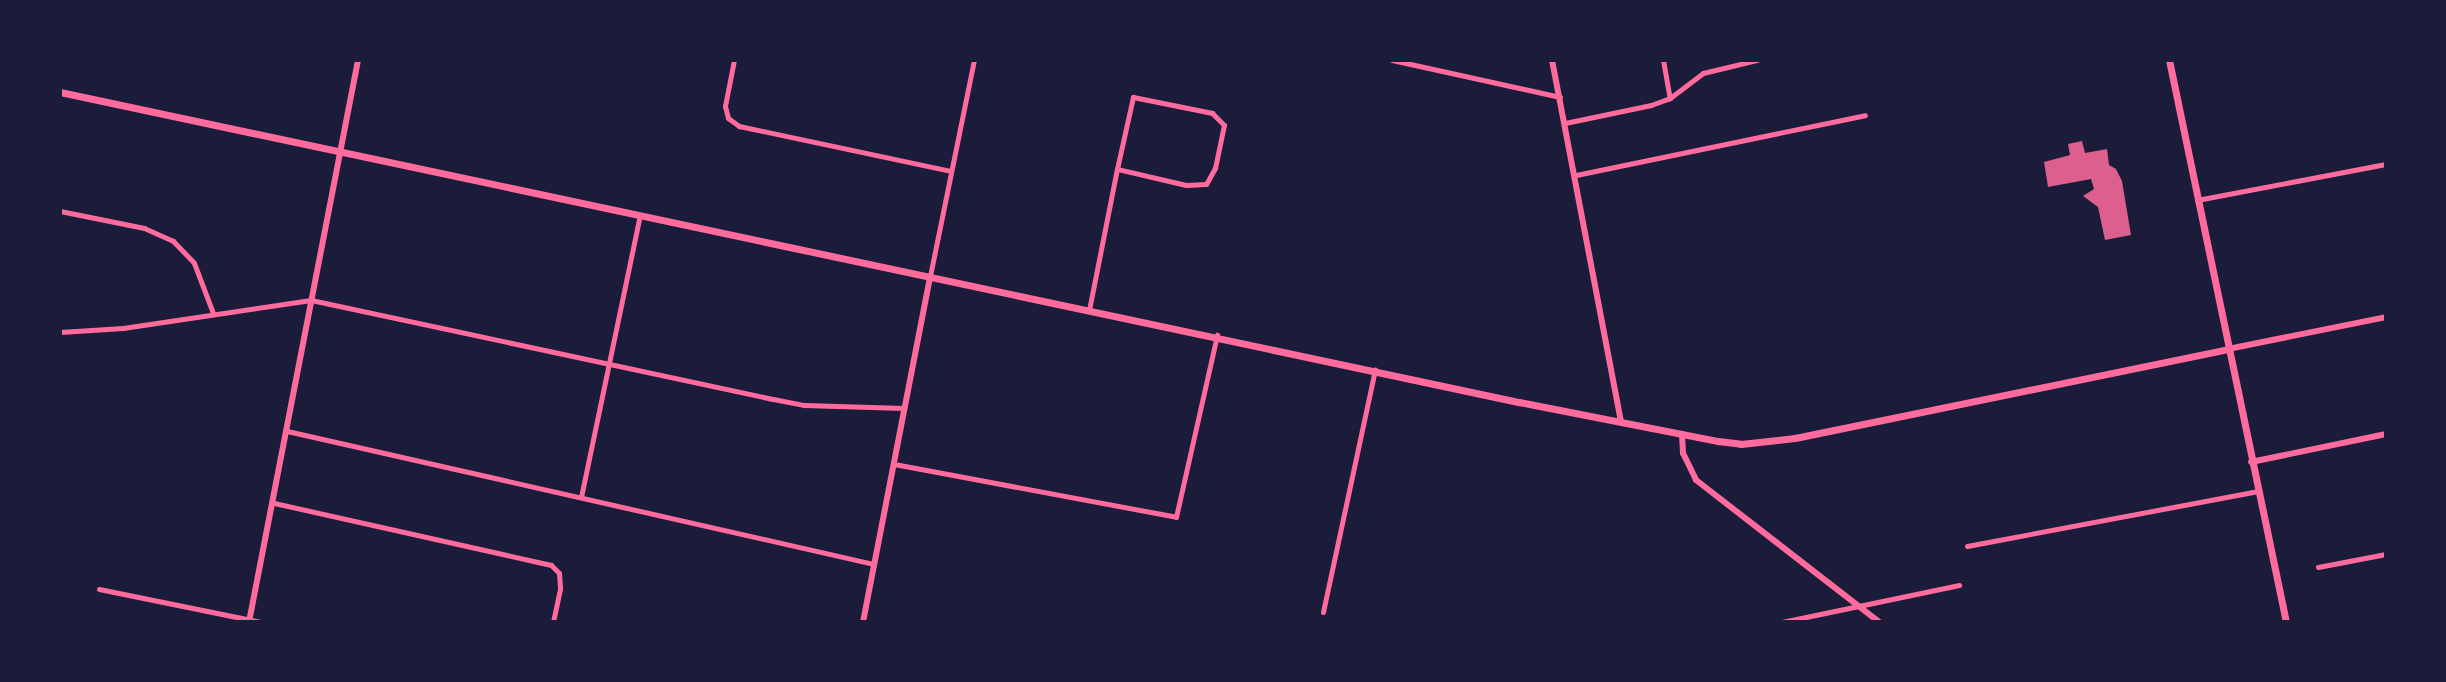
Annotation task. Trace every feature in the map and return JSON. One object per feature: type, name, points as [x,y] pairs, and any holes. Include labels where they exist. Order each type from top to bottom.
[{"type":"main road","points":[[2169,60],[2286,622]]},
{"type":"main road","points":[[60,92],[1089,310],[1218,335],[1621,423],[1740,444],[1795,438],[2228,349]]},
{"type":"street","points":[[249,621],[274,503],[358,60]]},
{"type":"street","points":[[734,60],[725,106],[728,118],[739,126],[950,171]]},
{"type":"street","points":[[863,622],[950,171],[974,60]]},
{"type":"street","points":[[1392,60],[1560,97]]},
{"type":"street","points":[[1552,60],[1576,175],[1621,423]]},
{"type":"street","points":[[1663,60],[1670,98]]},
{"type":"street","points":[[1565,123],[1632,110],[1670,98],[1703,73],[1757,60]]},
{"type":"street","points":[[1089,310],[1117,169],[1133,97],[1212,113],[1220,118],[1224,134],[1215,168],[1206,184],[1186,185],[1117,169]]},
{"type":"street","points":[[1576,175],[1865,116]]},
{"type":"street","points":[[2198,200],[2386,164]]},
{"type":"street","points":[[60,211],[144,228],[173,241],[194,263],[213,313]]},
{"type":"street","points":[[581,497],[640,215]]},
{"type":"street","points":[[60,332],[123,328],[311,300],[804,405],[904,408]]},
{"type":"street","points":[[2228,349],[2386,317]]},
{"type":"street","points":[[894,464],[1176,517],[1218,335]]},
{"type":"street","points":[[1323,612],[1375,370]]},
{"type":"street","points":[[287,431],[874,564]]},
{"type":"street","points":[[1682,434],[1683,453],[1695,480],[1879,622]]},
{"type":"street","points":[[2251,462],[2386,434]]},
{"type":"street","points":[[1967,546],[2257,491]]},
{"type":"street","points":[[274,503],[538,560],[559,573],[553,622]]},
{"type":"street","points":[[2318,567],[2386,554]]},
{"type":"street","points":[[1782,622],[1959,585]]},
{"type":"street","points":[[99,589],[261,622]]},
{"type":"building","points":[[2082,141],[2085,153],[2107,149],[2109,165],[2116,169],[2122,181],[2131,235],[2105,240],[2098,207],[2083,196],[2094,189],[2091,179],[2048,187],[2044,162],[2070,155],[2068,144]]}]
